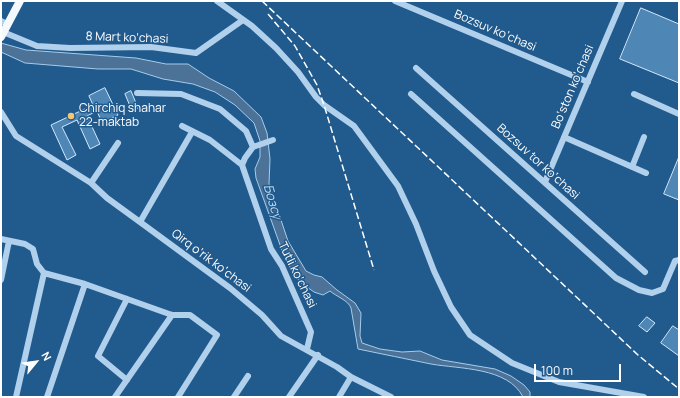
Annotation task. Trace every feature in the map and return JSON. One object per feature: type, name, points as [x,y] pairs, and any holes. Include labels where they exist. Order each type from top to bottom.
[{"type":"main road","points":[[3,29],[20,1]]},
{"type":"street","points":[[217,1],[252,26],[276,48],[298,72],[316,97],[324,105],[354,126],[398,186],[416,224],[434,271],[451,308],[470,335],[512,363],[559,382],[644,397]]},
{"type":"street","name":"Bozsuv ko‘chasi","points":[[394,1],[588,82]]},
{"type":"street","name":"Bo‘ston ko‘chasi","points":[[545,182],[622,1]]},
{"type":"street","name":"8 Mart ko‘chasi","points":[[3,29],[37,46],[70,48],[151,47],[196,53],[243,20]]},
{"type":"street","name":"Bozsuv tor ko‘chasi","points":[[416,68],[645,272]]},
{"type":"street","points":[[138,93],[182,94],[220,109],[246,132],[252,147]]},
{"type":"street","points":[[411,94],[616,278],[639,290],[652,293],[663,289],[674,262],[679,260]]},
{"type":"street","points":[[634,94],[679,114]]},
{"type":"street","name":"Qirq o‘rik ko‘chasi","points":[[1,112],[16,136],[91,183],[107,198],[230,288],[262,315],[281,336],[318,355],[351,377],[391,397]]},
{"type":"street","points":[[182,126],[210,140],[242,165],[252,147],[273,140]]},
{"type":"street","points":[[140,222],[192,132]]},
{"type":"street","points":[[564,137],[646,173]]},
{"type":"street","points":[[632,167],[644,137]]},
{"type":"street","points":[[91,183],[118,143]]},
{"type":"street","name":"Tutli ko‘chasi","points":[[242,165],[271,249],[282,266],[311,332],[307,349]]},
{"type":"street","points":[[1,239],[25,244],[33,249],[37,264],[44,273],[85,284],[172,315],[190,315],[217,335],[178,397]]},
{"type":"street","points":[[1,280],[8,241]]},
{"type":"street","points":[[16,397],[44,273]]},
{"type":"street","points":[[47,397],[85,284]]},
{"type":"street","points":[[126,380],[98,356],[127,299]]},
{"type":"street","points":[[115,397],[172,315]]},
{"type":"street","points":[[289,397],[318,355]]},
{"type":"street","points":[[234,397],[248,376]]},
{"type":"street","points":[[339,397],[351,377]]},
{"type":"water","name":"Бозсу","points":[[1,43],[26,50],[136,58],[166,64],[188,64],[209,78],[234,91],[261,117],[267,133],[270,159],[269,184],[288,241],[306,271],[322,277],[355,303],[361,313],[360,336],[362,343],[380,349],[402,352],[420,351],[442,360],[495,369],[511,376],[524,385],[530,392],[530,397],[523,397],[516,387],[506,380],[482,371],[431,364],[358,349],[350,305],[330,291],[323,295],[314,292],[300,282],[284,256],[256,178],[255,169],[260,157],[260,141],[254,123],[235,105],[215,92],[193,84],[163,79],[131,69],[98,69],[25,63],[1,52]]},
{"type":"building","points":[[641,8],[679,24],[679,83],[620,59]]},
{"type":"building","points":[[105,88],[118,115],[102,123],[97,111],[87,116],[100,144],[90,149],[77,120],[62,127],[76,155],[67,160],[51,125],[93,105],[89,96]]},
{"type":"building","points":[[131,91],[138,108],[132,111],[125,94]]},
{"type":"building","points":[[679,157],[679,200],[664,194]]},
{"type":"building","points":[[647,317],[655,323],[647,332],[639,326]]},
{"type":"building","points":[[673,326],[679,330],[679,356],[661,343]]},
{"type":"railway","points":[[262,1],[638,355],[679,389]]},
{"type":"railway","points":[[268,14],[295,46],[317,85],[374,270]]},
{"type":"place","name":"Chirchiq shahar 22-maktab","points":[[71,116]]}]
